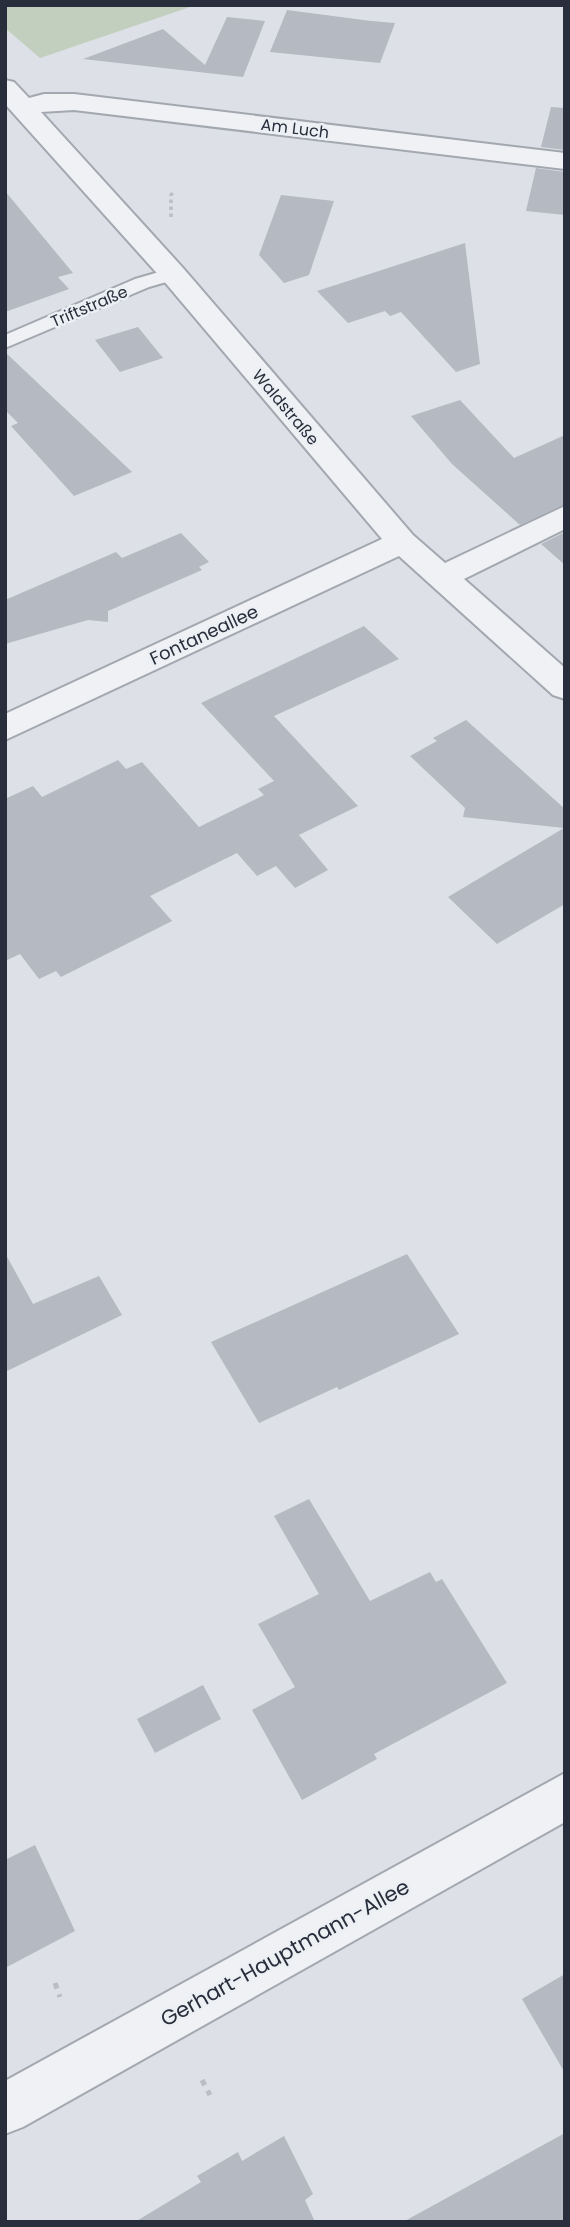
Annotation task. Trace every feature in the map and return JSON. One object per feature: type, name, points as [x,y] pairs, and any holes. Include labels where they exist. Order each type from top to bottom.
[{"type":"street","name":"Waldstraße","points":[[5,88],[173,274],[402,542],[565,687]]},
{"type":"street","name":"Am Luch","points":[[25,108],[44,102],[74,102],[565,161]]},
{"type":"street","points":[[440,578],[565,516]]},
{"type":"street","name":"Fontaneallee","points":[[5,727],[402,542]]},
{"type":"street","name":"Gerhart-Hauptmann-Allee","points":[[5,2109],[565,1796]]},
{"type":"lane","name":"Triftstraße","points":[[5,342],[142,283],[173,274]]},
{"type":"path","points":[[55,1983],[60,1997]]},
{"type":"path","points":[[202,2080],[210,2095]]},
{"type":"green space","points":[[5,5],[196,5],[40,58],[5,28]]},
{"type":"building","points":[[287,10],[395,23],[380,63],[270,52]]},
{"type":"building","points":[[227,17],[265,21],[243,77],[83,59],[163,29],[205,65]]},
{"type":"building","points":[[551,107],[565,108],[565,150],[541,147]]},
{"type":"building","points":[[536,168],[565,172],[565,215],[526,211]]},
{"type":"building","points":[[5,191],[73,273],[58,277],[69,289],[5,312]]},
{"type":"building","points":[[281,195],[334,201],[309,275],[284,283],[259,255]]},
{"type":"building","points":[[465,243],[480,364],[456,372],[401,312],[390,316],[385,311],[348,323],[317,291]]},
{"type":"building","points":[[138,327],[163,358],[120,372],[95,340]]},
{"type":"building","points":[[5,352],[132,472],[74,496],[11,426],[18,423],[5,410]]},
{"type":"building","points":[[460,400],[514,458],[565,435],[565,504],[520,525],[452,464],[411,416]]},
{"type":"building","points":[[565,532],[565,565],[541,544]]},
{"type":"building","points":[[181,533],[209,562],[199,567],[202,570],[108,611],[108,622],[88,620],[5,644],[5,600],[116,552],[122,558]]},
{"type":"building","points":[[364,626],[399,659],[274,716],[358,806],[299,835],[328,870],[295,888],[276,866],[257,876],[237,853],[150,896],[172,921],[61,977],[56,971],[39,979],[20,954],[5,961],[5,799],[33,786],[42,797],[118,760],[126,769],[142,762],[199,827],[264,795],[258,789],[274,781],[201,703]]},
{"type":"building","points":[[466,720],[565,809],[565,904],[497,944],[448,897],[564,828],[463,817],[465,808],[410,756],[437,741],[433,738]]},
{"type":"building","points":[[5,1253],[33,1304],[99,1276],[122,1315],[5,1372]]},
{"type":"building","points":[[407,1254],[459,1334],[339,1390],[337,1387],[259,1423],[211,1342]]},
{"type":"building","points":[[309,1499],[370,1601],[430,1572],[436,1582],[442,1579],[507,1683],[374,1754],[377,1759],[302,1800],[252,1710],[295,1687],[258,1624],[319,1594],[274,1516]]},
{"type":"building","points":[[203,1685],[221,1719],[155,1753],[137,1719]]},
{"type":"building","points":[[35,1845],[75,1931],[5,1968],[5,1860]]},
{"type":"building","points":[[565,1974],[565,2073],[522,1999]]},
{"type":"building","points":[[565,2133],[565,2222],[403,2222]]},
{"type":"building","points":[[284,2136],[313,2194],[305,2200],[315,2222],[135,2222],[201,2182],[197,2176],[238,2152],[242,2161]]}]
